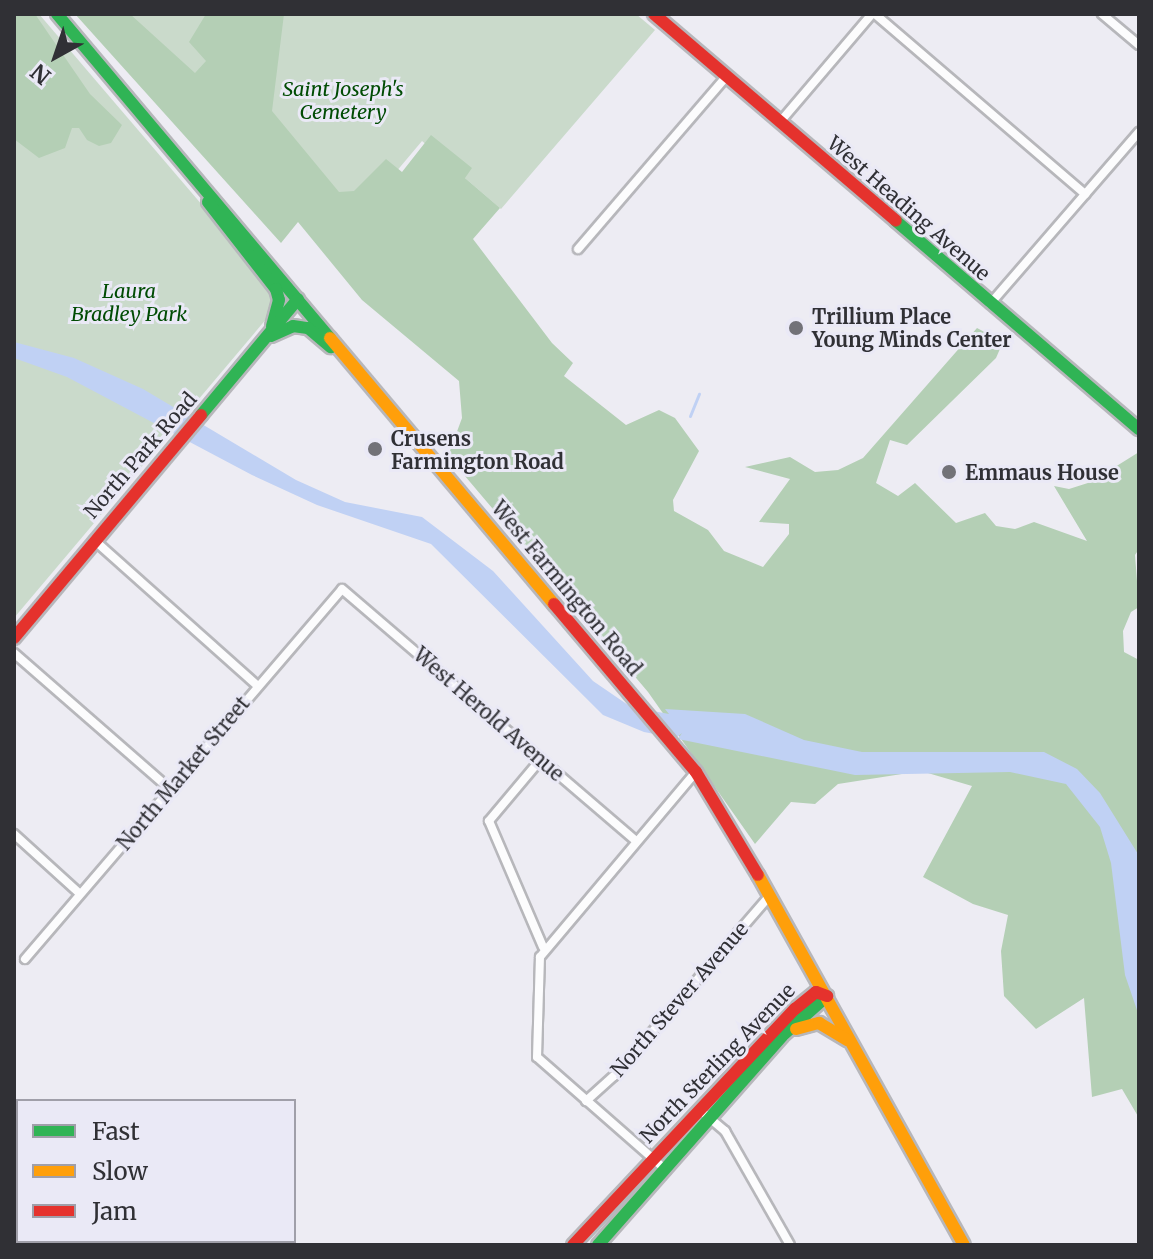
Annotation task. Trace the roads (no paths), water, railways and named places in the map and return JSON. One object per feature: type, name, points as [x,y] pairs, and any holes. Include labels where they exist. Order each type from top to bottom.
[{"type":"main road","name":"West Farmington Road","points":[[57,14],[696,772],[770,895],[964,1245]]},
{"type":"main road","name":"West Heading Avenue","points":[[654,14],[989,304],[1139,429]]},
{"type":"main road","points":[[185,165],[217,217],[276,289],[276,318],[264,339]]},
{"type":"main road","name":"North Park Road","points":[[14,638],[298,299]]},
{"type":"main road","points":[[264,339],[293,326],[308,328],[356,368]]},
{"type":"main road","name":"North Sterling Avenue","points":[[573,1245],[801,1002],[816,992],[827,996],[747,1075],[598,1245]]},
{"type":"main road","points":[[747,1075],[794,1030],[812,1023],[836,1030],[865,1064]]},
{"type":"street","points":[[780,122],[874,14],[1085,194]]},
{"type":"street","points":[[1102,14],[1139,45]]},
{"type":"street","points":[[578,249],[727,76]]},
{"type":"street","points":[[989,304],[1139,132]]},
{"type":"street","points":[[94,539],[257,685]]},
{"type":"street","name":"North Market Street","points":[[25,959],[342,589]]},
{"type":"street","name":"West Herold Avenue","points":[[342,589],[635,840]]},
{"type":"street","points":[[14,653],[172,791]]},
{"type":"street","points":[[541,759],[489,821],[543,947],[537,1057],[666,1170]]},
{"type":"street","points":[[543,947],[696,772]]},
{"type":"street","points":[[14,834],[79,893]]},
{"type":"street","name":"North Stever Avenue","points":[[586,1101],[614,1076],[770,895]]},
{"type":"street","points":[[699,1109],[725,1131],[790,1245]]},
{"type":"water","points":[[14,342],[74,358],[143,389],[296,480],[345,502],[422,517],[493,571],[593,681],[631,707],[669,714],[665,709],[745,714],[804,740],[862,752],[1044,752],[1077,769],[1100,793],[1138,854],[1139,1016],[1125,975],[1111,863],[1100,827],[1066,784],[1010,772],[855,775],[678,739],[682,733],[676,738],[644,732],[603,715],[431,544],[317,505],[252,475],[67,377],[14,358]]},
{"type":"waterway","points":[[690,416],[699,394]]},
{"type":"place","name":"Trillium Place Young Minds Center","points":[[796,328]]},
{"type":"place","name":"Crusens Farmington Road","points":[[375,449]]},
{"type":"place","name":"Emmaus House","points":[[949,472]]},
{"type":"park label","name":"Saint Joseph's Cemetery","points":[[343,100]]},
{"type":"park label","name":"Laura Bradley Park","points":[[129,302]]}]
